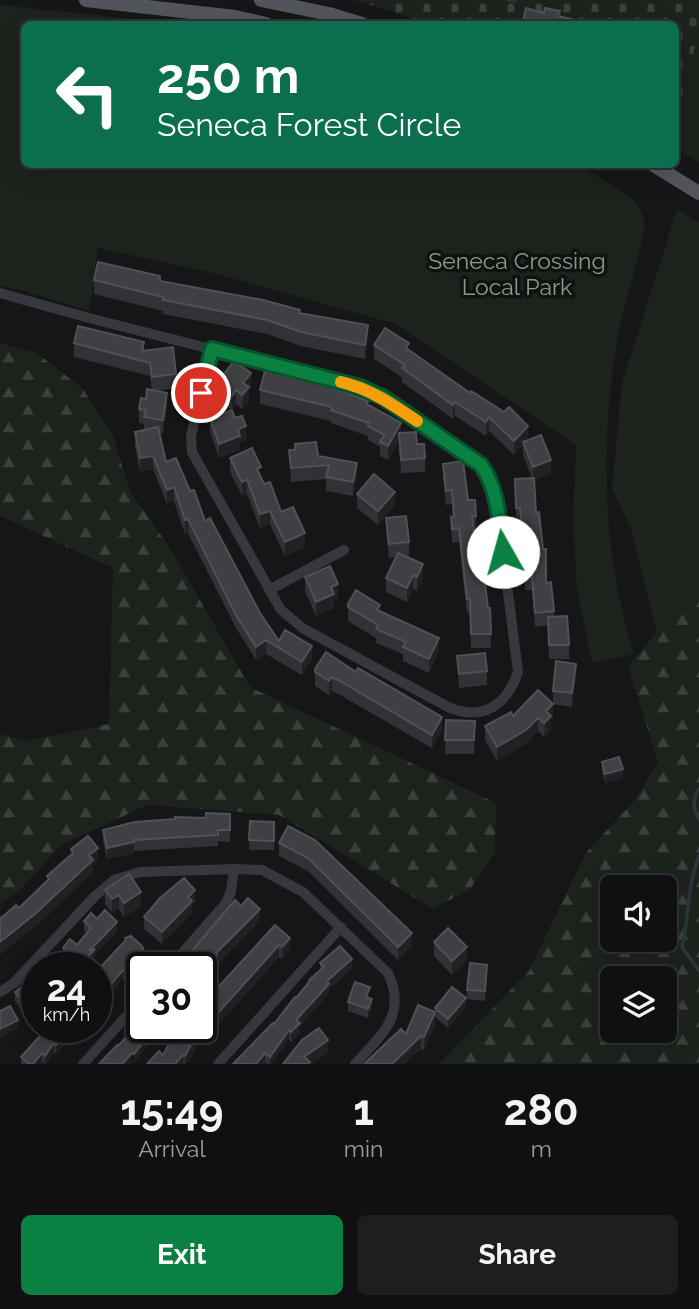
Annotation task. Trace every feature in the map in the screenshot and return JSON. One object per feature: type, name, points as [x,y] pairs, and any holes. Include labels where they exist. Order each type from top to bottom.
[{"type":"main road","points":[[86,0],[253,21]]},
{"type":"main road","points":[[261,0],[352,21]]},
{"type":"main road","points":[[658,168],[699,193]]},
{"type":"street","points":[[0,293],[360,387],[384,398],[481,465],[496,497],[518,672],[512,690],[498,705],[480,712],[450,708],[304,629],[281,610],[192,452],[191,436],[212,349]]},
{"type":"street","points":[[269,590],[344,550]]},
{"type":"street","points":[[183,952],[226,903],[231,891],[234,869]]},
{"type":"street","points":[[0,992],[14,983],[95,896],[114,880],[140,872],[262,870],[303,892],[388,973],[397,996],[388,1026],[355,1064]]},
{"type":"street","points":[[218,1064],[341,927]]},
{"type":"street","points":[[83,1064],[126,1017]]},
{"type":"green space","points":[[355,0],[699,0],[699,31],[679,110],[679,21],[422,21]]},
{"type":"green space","name":"Seneca Crossing Local Park","points":[[0,5],[152,21],[21,21],[21,168],[583,168],[636,203],[644,222],[618,334],[606,455],[615,575],[634,654],[592,663],[577,589],[573,519],[576,445],[396,324],[209,272],[98,248],[89,311],[0,286]]},
{"type":"green space","points":[[699,31],[699,162],[679,151],[679,110]]},
{"type":"green space","points":[[677,209],[699,223],[699,594],[695,588],[657,633],[631,529],[612,488],[622,384]]},
{"type":"green space","points":[[0,343],[37,353],[83,389],[113,436],[130,492],[168,545],[250,687],[496,803],[495,852],[470,889],[433,909],[279,815],[147,805],[61,845],[19,891],[0,904],[0,734],[26,741],[109,724],[113,568],[0,516]]},
{"type":"green space","points":[[695,587],[699,594],[699,1064],[439,1064],[529,971],[586,853],[635,800],[658,762],[628,666]]},
{"type":"building","points":[[526,8],[544,13],[545,8],[560,11],[558,16],[579,21],[523,21]]},
{"type":"building","points":[[98,262],[160,276],[160,281],[263,300],[300,310],[299,313],[368,325],[365,345],[301,332],[267,320],[163,300],[163,297],[94,280]]},
{"type":"building","points":[[78,326],[144,342],[142,351],[173,347],[176,374],[152,377],[150,363],[74,343]]},
{"type":"building","points":[[385,328],[409,343],[406,348],[470,393],[471,391],[504,412],[509,407],[528,426],[514,441],[489,417],[486,422],[455,402],[453,405],[402,368],[405,365],[374,345]]},
{"type":"building","points":[[234,361],[251,373],[243,383],[249,387],[242,395],[236,390],[232,396],[216,384]]},
{"type":"building","points":[[265,371],[329,387],[368,401],[367,404],[401,423],[388,446],[380,442],[384,435],[368,426],[369,423],[331,410],[332,407],[260,390]]},
{"type":"building","points":[[147,389],[167,393],[163,420],[144,417],[146,410],[139,409],[141,398],[146,399]]},
{"type":"building","points":[[232,410],[235,418],[242,416],[246,426],[238,429],[240,436],[219,444],[210,418]]},
{"type":"building","points":[[158,427],[166,462],[176,458],[190,491],[194,490],[205,521],[210,518],[260,613],[279,641],[285,630],[312,646],[302,662],[266,640],[256,647],[236,615],[188,519],[185,520],[174,487],[167,490],[153,456],[140,458],[135,432]]},
{"type":"building","points":[[416,432],[417,444],[424,444],[425,458],[401,460],[399,433]]},
{"type":"building","points":[[541,435],[551,460],[533,467],[523,442]]},
{"type":"building","points":[[316,442],[318,456],[357,463],[353,482],[326,477],[329,465],[291,468],[289,450],[295,450],[295,444]]},
{"type":"building","points":[[252,448],[261,467],[257,469],[264,484],[270,482],[281,512],[293,507],[305,533],[285,542],[270,511],[260,514],[247,480],[242,482],[230,458]]},
{"type":"building","points":[[463,461],[468,500],[475,500],[476,516],[472,516],[474,535],[479,534],[490,608],[491,634],[471,634],[470,599],[467,599],[459,528],[452,529],[452,490],[446,491],[443,464]]},
{"type":"building","points":[[374,474],[395,492],[378,511],[357,494]]},
{"type":"building","points":[[534,478],[536,513],[539,512],[543,549],[546,549],[546,583],[551,582],[554,611],[535,613],[532,576],[525,577],[524,542],[520,508],[516,508],[515,479]]},
{"type":"building","points":[[406,516],[409,542],[389,544],[386,518]]},
{"type":"building","points":[[398,553],[423,564],[417,577],[413,575],[407,588],[386,578]]},
{"type":"building","points":[[330,566],[338,584],[331,587],[334,594],[316,602],[305,577]]},
{"type":"building","points":[[356,590],[380,605],[377,610],[439,638],[429,659],[403,647],[406,642],[376,629],[378,625],[348,607]]},
{"type":"building","points":[[567,616],[569,645],[549,645],[548,617]]},
{"type":"building","points":[[326,652],[356,672],[358,668],[442,717],[432,735],[340,681],[332,677],[329,681],[315,672]]},
{"type":"building","points":[[485,653],[487,671],[459,674],[457,656]]},
{"type":"building","points":[[556,661],[576,664],[572,693],[553,691]]},
{"type":"building","points":[[538,690],[553,704],[546,711],[551,716],[544,723],[538,718],[526,730],[497,747],[485,726],[511,712],[513,716]]},
{"type":"building","points":[[446,720],[475,721],[474,740],[445,740]]},
{"type":"building","points":[[619,757],[623,769],[605,774],[602,762]]},
{"type":"building","points":[[206,813],[230,814],[230,830],[218,830],[218,835],[134,840],[107,848],[103,830],[135,822],[175,817],[206,818]]},
{"type":"building","points":[[250,821],[274,822],[274,841],[249,840]]},
{"type":"building","points":[[288,826],[315,840],[412,933],[398,947],[308,858],[279,843]]},
{"type":"building","points":[[88,836],[98,848],[89,855],[93,860],[35,914],[0,942],[0,919],[16,905],[19,908],[49,879],[47,876],[73,853],[71,849]]},
{"type":"building","points":[[129,874],[141,892],[124,903],[119,895],[112,899],[105,890]]},
{"type":"building","points":[[184,878],[195,890],[188,897],[192,901],[162,932],[144,917],[160,898]]},
{"type":"building","points":[[248,898],[260,909],[217,952],[191,952],[235,900],[241,906]]},
{"type":"building","points":[[105,910],[117,922],[89,951],[95,949],[92,952],[65,952],[63,948],[70,939],[77,945],[91,928],[84,921],[91,913],[97,919]]},
{"type":"building","points":[[275,925],[290,938],[282,947],[279,945],[217,1014],[217,988]]},
{"type":"building","points":[[448,928],[467,947],[452,961],[434,942]]},
{"type":"building","points":[[131,936],[145,952],[126,952],[126,971],[123,970],[112,983],[112,955],[125,938]]},
{"type":"building","points":[[340,946],[352,959],[327,981],[329,984],[296,1020],[300,1023],[291,1032],[289,1030],[270,1057],[265,1053],[256,1064],[233,1064],[274,1024],[309,980],[324,967],[320,963]]},
{"type":"building","points":[[470,963],[487,965],[485,991],[467,990]]},
{"type":"building","points":[[355,982],[370,987],[366,997],[372,999],[368,1009],[348,1002]]},
{"type":"building","points":[[21,987],[21,1000],[15,992]]},
{"type":"building","points":[[452,987],[466,998],[448,1019],[435,1008]]},
{"type":"building","points":[[418,1005],[435,1012],[424,1037],[421,1036],[392,1064],[364,1064],[401,1029],[406,1034]]},
{"type":"building","points":[[10,1006],[18,1020],[0,1029],[0,1011]]},
{"type":"building","points":[[319,1028],[328,1040],[304,1057],[310,1062],[308,1064],[283,1064],[302,1040]]},
{"type":"building","points":[[126,1037],[126,1043],[143,1043],[122,1064],[99,1064],[117,1045]]},
{"type":"building","points":[[34,1043],[54,1043],[45,1056],[42,1053],[33,1064],[21,1057]]},
{"type":"building","points":[[169,1043],[192,1043],[185,1056],[175,1064],[147,1064],[159,1051],[163,1055]]},
{"type":"waterway","points":[[699,788],[694,804],[699,820]]},
{"type":"waterway","points":[[699,856],[692,878],[682,947],[699,971]]},
{"type":"slow traffic","points":[[341,382],[384,398],[417,421]]},
{"type":"route","points":[[201,393],[212,349],[360,387],[384,398],[481,465],[496,497],[503,552]]}]
